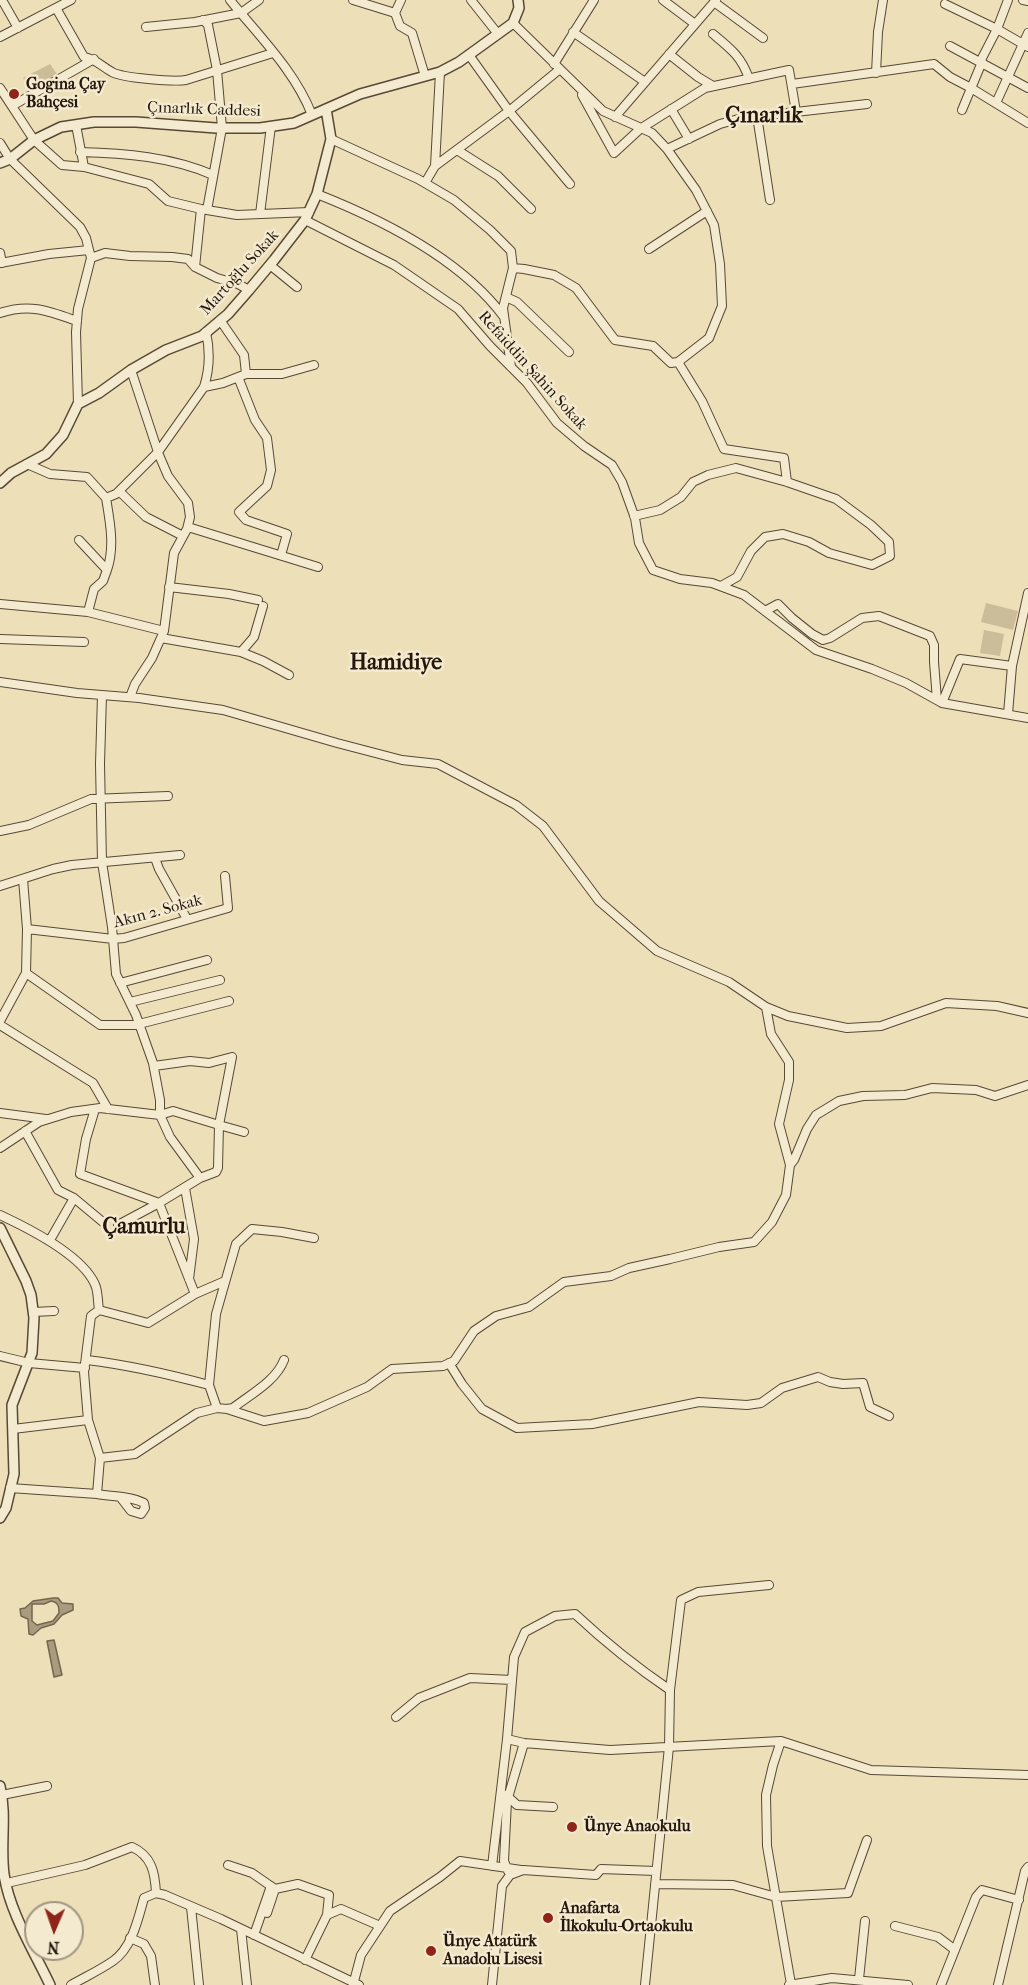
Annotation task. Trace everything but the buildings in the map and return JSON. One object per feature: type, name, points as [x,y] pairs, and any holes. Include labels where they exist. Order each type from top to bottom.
[{"type":"street","points":[[2,0],[18,28]]},
{"type":"street","points":[[0,37],[68,0]]},
{"type":"street","points":[[230,0],[294,80],[312,115]]},
{"type":"street","points":[[146,27],[203,21],[240,13],[259,0]]},
{"type":"street","points":[[353,0],[395,13]]},
{"type":"street","points":[[401,0],[395,13],[400,26],[412,33],[425,76]]},
{"type":"street","points":[[471,0],[498,34]]},
{"type":"street","points":[[513,268],[554,274],[576,288],[615,340],[653,346],[671,363],[678,362],[709,338],[722,306],[720,264],[714,225],[696,190],[668,149],[652,133],[603,111],[513,23],[519,8],[518,0]]},
{"type":"street","points":[[425,183],[435,166],[509,111],[557,66],[573,32],[594,0]]},
{"type":"street","points":[[663,0],[695,24]]},
{"type":"street","points":[[876,73],[878,32],[883,0]]},
{"type":"street","points":[[962,110],[1008,0]]},
{"type":"street","points":[[1023,0],[1028,1]]},
{"type":"street","points":[[615,117],[715,1],[763,38]]},
{"type":"street","points":[[945,4],[1026,46]]},
{"type":"street","points":[[56,8],[84,57],[94,59],[113,74],[174,82],[273,53]]},
{"type":"street","points":[[195,267],[204,210],[222,128],[217,70],[208,25],[203,21]]},
{"type":"street","name":"Çınarlık Caddesi","points":[[0,163],[10,159],[34,140],[61,127],[94,122],[136,122],[222,128],[294,123],[360,94],[440,72],[470,55],[513,23]]},
{"type":"street","points":[[573,32],[645,82]]},
{"type":"street","points":[[996,103],[1026,46],[1028,33]]},
{"type":"street","points":[[713,34],[745,65],[749,79]]},
{"type":"street","points":[[950,46],[1028,88]]},
{"type":"street","points":[[669,54],[713,86]]},
{"type":"street","points":[[470,55],[509,111],[570,184]]},
{"type":"street","points":[[12,106],[94,59]]},
{"type":"street","points":[[792,84],[934,64],[950,77],[1028,123]]},
{"type":"street","points":[[578,86],[614,153],[640,129],[705,88],[713,86],[789,70],[796,112]]},
{"type":"street","points":[[435,166],[440,72]]},
{"type":"street","points":[[0,88],[34,140],[62,165],[84,167],[149,184],[168,201],[204,210],[237,215],[307,216]]},
{"type":"street","points":[[668,149],[720,124],[757,116],[867,104]]},
{"type":"street","points":[[326,109],[331,139],[425,183],[454,200],[511,251],[513,268],[503,308],[511,367]]},
{"type":"street","points":[[671,109],[689,139]]},
{"type":"street","points":[[757,116],[770,200]]},
{"type":"street","points":[[76,125],[84,167]]},
{"type":"street","points":[[260,214],[271,126]]},
{"type":"street","name":"Martoğlu Sokak","points":[[78,404],[166,350],[201,336],[249,290],[307,216],[317,194],[331,139]]},
{"type":"street","points":[[0,143],[10,159],[80,227],[86,237],[90,254],[77,321],[78,404],[63,435],[46,454],[11,473],[0,483]]},
{"type":"street","points":[[457,150],[498,176],[531,209]]},
{"type":"street","points":[[80,152],[115,154],[179,163],[213,175]]},
{"type":"street","points":[[317,194],[360,211],[387,225],[454,267],[505,317]]},
{"type":"street","points":[[649,249],[707,211]]},
{"type":"street","name":"Refaiddin Şahin Sokak","points":[[307,216],[394,265],[458,309],[527,383],[557,423],[584,446],[612,465],[622,482],[634,516],[639,543],[653,570],[680,579],[712,583],[744,595],[816,650],[906,683],[940,702],[1028,718]]},
{"type":"street","points":[[0,253],[1,263],[49,254],[105,253],[188,259],[195,267],[249,290]]},
{"type":"street","points":[[270,265],[297,287]]},
{"type":"street","points":[[506,297],[517,302],[569,352]]},
{"type":"street","points":[[0,313],[15,308],[34,308],[77,321]]},
{"type":"street","points":[[220,320],[244,355],[242,375],[255,420],[267,438],[272,470],[267,486],[239,512],[246,520],[287,534],[281,555]]},
{"type":"street","points":[[106,498],[119,491],[158,452],[204,387],[208,375],[209,349],[206,332]]},
{"type":"street","points":[[678,362],[702,401],[724,449],[784,458],[787,482]]},
{"type":"street","points":[[204,387],[223,383],[242,375],[282,374],[314,365]]},
{"type":"street","points":[[130,697],[163,635],[174,553],[188,527],[190,518],[188,504],[168,476],[158,452],[131,370]]},
{"type":"street","points":[[27,464],[51,474],[87,477],[106,498],[111,524],[111,558],[103,581],[93,589],[88,612]]},
{"type":"street","points":[[634,516],[660,510],[681,496],[693,482],[717,472],[736,468],[836,499],[872,525],[889,542],[890,556],[872,565],[829,553],[809,542],[783,534],[765,537],[751,551],[737,577],[721,586]]},
{"type":"street","points":[[119,491],[146,517],[183,536]]},
{"type":"street","points":[[188,527],[318,567]]},
{"type":"street","points":[[79,540],[107,570]]},
{"type":"street","points":[[169,587],[229,594],[261,603],[254,637],[241,652]]},
{"type":"street","points":[[1008,714],[1012,666],[1028,593]]},
{"type":"street","points":[[765,611],[778,603],[792,618],[812,634],[824,640],[862,618],[879,616],[930,636],[934,645],[940,702]]},
{"type":"street","points":[[0,604],[88,612],[163,635],[241,652],[289,675]]},
{"type":"street","points":[[1019,633],[1028,636]]},
{"type":"street","points":[[0,639],[84,642]]},
{"type":"street","points":[[940,702],[960,659],[1012,666]]},
{"type":"street","points":[[0,682],[223,710],[380,754],[438,764],[516,805],[543,826],[599,901],[657,951],[729,982],[766,1007],[788,1016],[847,1028],[881,1026],[946,1003],[997,1006],[1028,1013]]},
{"type":"street","points":[[102,695],[102,862],[117,974],[154,1066],[160,1100],[159,1115],[170,1137],[200,1178]]},
{"type":"street","points":[[0,831],[28,825],[91,799],[168,796]]},
{"type":"street","points":[[0,886],[72,865],[180,855]]},
{"type":"street","points":[[155,858],[188,919]]},
{"type":"street","name":"Akın 2. Sokak","points":[[27,929],[113,939],[124,938],[228,908],[225,876]]},
{"type":"street","points":[[23,879],[27,929],[26,974],[0,1023],[93,1083],[108,1109]]},
{"type":"street","points":[[120,983],[207,960]]},
{"type":"street","points":[[26,974],[100,1025],[139,1024],[228,1001]]},
{"type":"street","points":[[130,1002],[220,980]]},
{"type":"street","points":[[100,1458],[135,1454],[197,1413],[217,1408],[264,1421],[286,1419],[308,1413],[366,1387],[392,1369],[443,1366],[449,1363],[454,1360],[474,1331],[496,1316],[529,1306],[564,1282],[611,1276],[629,1268],[719,1247],[754,1242],[772,1222],[786,1195],[790,1165],[779,1124],[789,1080],[789,1062],[771,1034],[766,1007]]},
{"type":"street","points":[[118,1224],[200,1178],[216,1172],[218,1168],[219,1125],[232,1057],[209,1063],[190,1061],[154,1066]]},
{"type":"street","points":[[790,1165],[816,1115],[839,1101],[863,1096],[905,1095],[932,1088],[976,1090],[995,1096],[1028,1085]]},
{"type":"street","points":[[95,1109],[86,1139],[80,1174],[159,1203],[195,1294]]},
{"type":"street","points":[[0,1148],[39,1122],[70,1112],[95,1109],[159,1115],[172,1112],[244,1132]]},
{"type":"street","points":[[0,1113],[48,1119]]},
{"type":"street","points":[[25,1131],[58,1190],[74,1198],[104,1223]]},
{"type":"street","points":[[185,1188],[194,1239],[189,1280]]},
{"type":"street","points":[[50,1240],[74,1198]]},
{"type":"street","points":[[0,1215],[50,1240],[87,1271],[96,1287],[99,1310]]},
{"type":"street","points":[[0,1228],[26,1281],[33,1312],[32,1353],[12,1406],[14,1474],[6,1492],[6,1508],[0,1518]]},
{"type":"street","points":[[217,1408],[209,1385],[216,1314],[236,1244],[252,1229],[314,1238]]},
{"type":"street","points":[[99,1310],[148,1323],[195,1294],[225,1281]]},
{"type":"street","points":[[97,1494],[100,1458],[88,1420],[86,1364],[91,1316],[99,1310]]},
{"type":"street","points":[[33,1312],[54,1311]]},
{"type":"street","points":[[0,1356],[29,1363],[116,1363],[209,1385]]},
{"type":"street","points":[[227,1409],[233,1408],[271,1379],[280,1371],[285,1360]]},
{"type":"street","points":[[449,1363],[482,1409],[517,1428],[592,1424],[699,1402],[747,1405],[761,1403],[783,1388],[818,1377],[843,1384],[863,1383],[870,1407],[889,1416]]},
{"type":"street","points":[[13,1429],[88,1420]]},
{"type":"street","points":[[6,1492],[97,1494],[121,1498]]},
{"type":"street","points":[[645,1985],[669,1747],[670,1690],[681,1600],[698,1592],[769,1585]]},
{"type":"street","points":[[492,1866],[502,1789],[514,1657],[525,1632],[555,1616],[575,1614],[641,1671],[670,1690]]},
{"type":"street","points":[[396,1717],[419,1698],[470,1678],[512,1680]]},
{"type":"street","points":[[507,1739],[524,1743],[610,1750],[781,1741],[871,1770],[1028,1775]]},
{"type":"street","points":[[781,1741],[766,1795],[767,1846],[790,1985],[832,1978],[908,1985]]},
{"type":"street","points":[[509,1871],[504,1861],[507,1801],[524,1743]]},
{"type":"street","points":[[47,1786],[1,1791],[4,1813],[4,1874],[10,1897],[50,1985]]},
{"type":"street","points":[[502,1789],[508,1799],[517,1805],[553,1807]]},
{"type":"street","points":[[655,1884],[733,1885],[776,1897],[848,1893],[867,1840]]},
{"type":"street","points":[[7,1883],[85,1865],[132,1847],[141,1851],[155,1871],[156,1893]]},
{"type":"street","points":[[72,1985],[114,1960],[130,1938],[144,1898],[156,1893],[241,1929],[355,1984],[361,1955],[390,1911],[460,1861],[509,1871],[597,1875],[601,1869],[656,1871]]},
{"type":"street","points":[[228,1865],[252,1873],[273,1887],[298,1884],[329,1895],[327,1915],[305,1960]]},
{"type":"street","points":[[998,1985],[1028,1867]]},
{"type":"street","points":[[492,1985],[502,1886],[509,1871]]},
{"type":"street","points":[[256,1936],[273,1887]]},
{"type":"street","points":[[941,1985],[976,1897],[982,1890],[1018,1900]]},
{"type":"street","points":[[0,1892],[10,1897]]},
{"type":"street","points":[[191,1907],[199,1985]]},
{"type":"street","points":[[327,1915],[341,1909],[380,1926]]},
{"type":"street","points":[[859,1979],[865,1921]]},
{"type":"street","points":[[895,1926],[938,1936],[955,1950]]},
{"type":"street","points":[[241,1929],[247,1985]]},
{"type":"street","points":[[130,1938],[144,1944],[151,1956],[155,1985]]},
{"type":"shaded area","points":[[50,64],[59,77],[32,92],[23,78]]},
{"type":"shaded area","points":[[986,603],[1018,611],[1013,630],[981,622]]},
{"type":"shaded area","points":[[984,630],[1004,634],[1000,656],[980,653]]},
{"type":"shaded area","points":[[58,1598],[62,1603],[73,1604],[73,1610],[62,1615],[54,1624],[41,1628],[33,1635],[29,1634],[28,1619],[21,1616],[20,1609],[33,1601]],"holes":[[[51,1601],[58,1605],[59,1613],[53,1621],[37,1625],[32,1621],[32,1604],[44,1604]]]},
{"type":"shaded area","points":[[54,1640],[62,1675],[54,1677],[47,1641]]},
{"type":"place","name":"Gogina Çay Bahçesi","points":[[14,94]]},
{"type":"place","name":"Ünye Anaokulu","points":[[572,1827]]},
{"type":"place","name":"Anafarta İlkokulu-Ortaokulu","points":[[548,1918]]},
{"type":"place","name":"Ünye Atatürk Anadolu Lisesi","points":[[431,1951]]},
{"type":"district","name":"Çınarlık","points":[[764,117]]},
{"type":"district","name":"Hamidiye","points":[[396,664]]},
{"type":"district","name":"Çamurlu","points":[[144,1228]]}]
